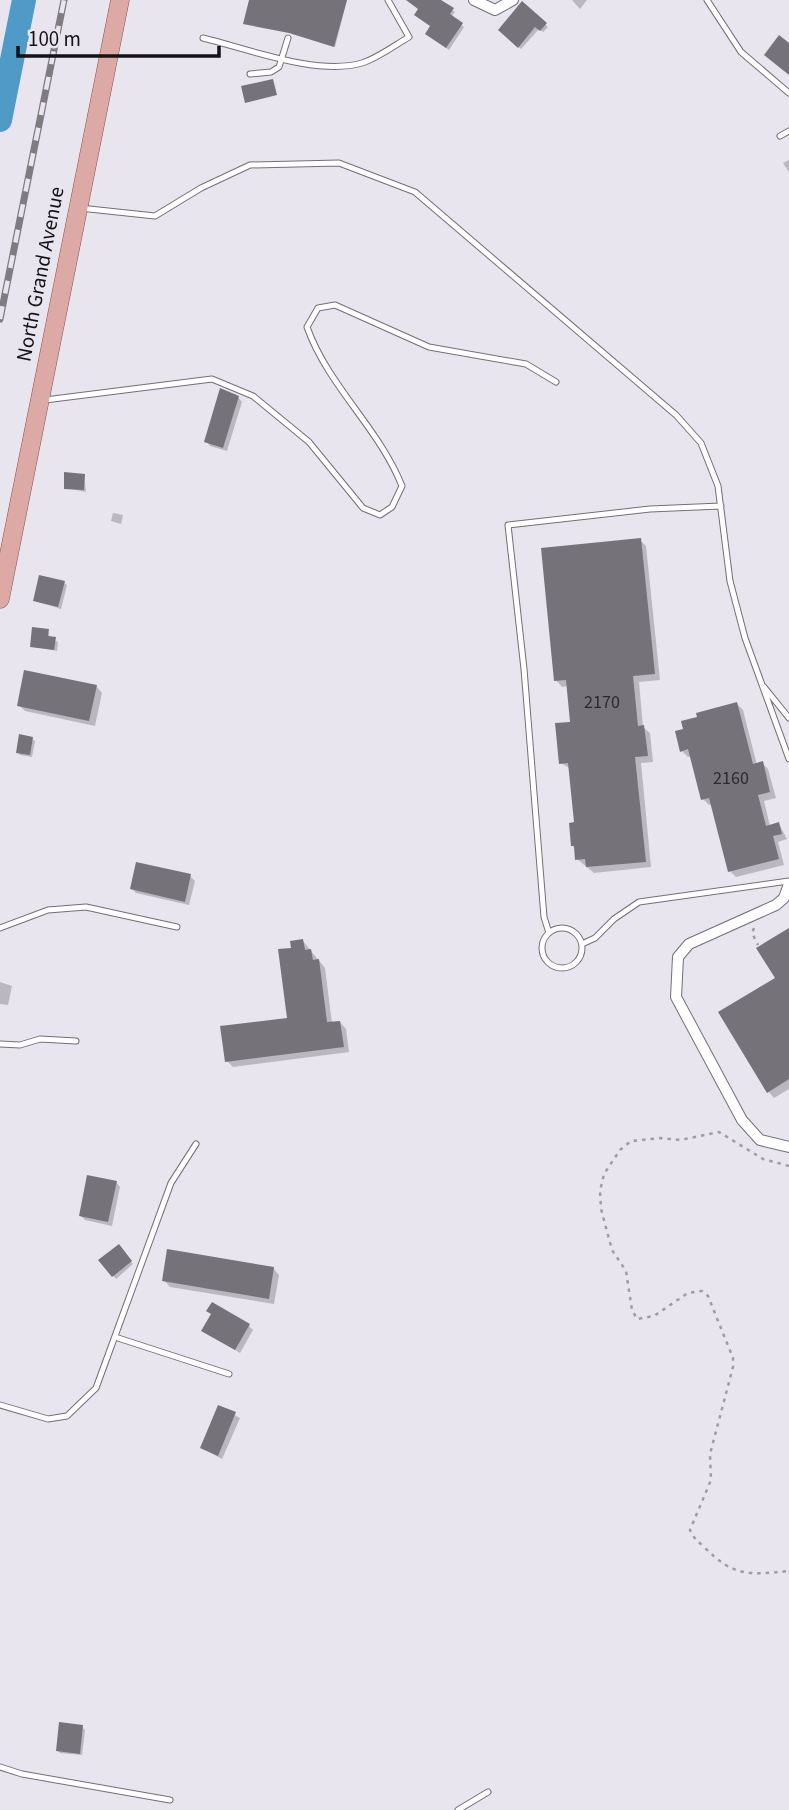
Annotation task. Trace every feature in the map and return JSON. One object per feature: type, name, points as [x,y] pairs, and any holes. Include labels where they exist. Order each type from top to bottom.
[{"type":"main road","name":"North Grand Avenue","points":[[0,599],[120,0]]},
{"type":"street","points":[[474,0],[495,10],[513,0]]},
{"type":"street","points":[[789,882],[784,898],[776,905],[689,944],[678,957],[676,997],[742,1120],[761,1140],[789,1147]]},
{"type":"lane","points":[[203,38],[318,66],[346,67],[365,62],[409,37],[388,0]]},
{"type":"lane","points":[[707,0],[741,52],[789,93]]},
{"type":"lane","points":[[250,74],[271,72],[279,67],[288,38]]},
{"type":"lane","points":[[780,136],[789,131]]},
{"type":"lane","points":[[77,208],[155,216],[229,173],[250,165],[277,162],[339,163],[415,192],[676,415],[701,443],[718,486],[730,581],[745,638],[789,759]]},
{"type":"lane","points":[[38,400],[212,379],[253,396],[300,434],[363,508],[380,515],[392,507],[402,486],[391,459],[316,351],[307,327],[318,308],[335,304],[429,347],[526,364],[556,382]]},
{"type":"lane","points":[[549,933],[544,917],[524,669],[508,525],[650,509],[721,506]]},
{"type":"lane","points":[[761,681],[789,718]]},
{"type":"lane","points":[[583,944],[572,929],[560,927],[549,933],[542,944],[544,956],[558,968],[577,962],[583,944],[595,938],[614,919],[639,902],[789,882]]},
{"type":"lane","points":[[0,928],[48,910],[86,907],[177,927]]},
{"type":"lane","points":[[0,1044],[20,1045],[40,1039],[76,1041]]},
{"type":"lane","points":[[0,1405],[48,1419],[67,1416],[96,1388],[171,1184],[195,1144]]},
{"type":"lane","points":[[115,1337],[229,1374]]},
{"type":"lane","points":[[0,1766],[22,1774],[170,1800]]},
{"type":"lane","points":[[458,1810],[488,1793]]},
{"type":"path","points":[[789,1166],[763,1159],[719,1132],[680,1140],[651,1138],[631,1142],[620,1150],[604,1174],[600,1191],[608,1240],[626,1271],[632,1310],[637,1319],[654,1316],[688,1293],[702,1291],[708,1296],[733,1358],[731,1378],[719,1410],[710,1454],[711,1480],[690,1530],[693,1538],[730,1569],[750,1574],[789,1571]]},
{"type":"building","points":[[249,0],[347,0],[334,47],[289,33],[243,24]]},
{"type":"building","points":[[406,0],[441,0],[454,8],[450,14],[463,23],[446,48],[425,34],[430,26],[414,15],[418,9]]},
{"type":"building","points":[[522,1],[547,23],[540,31],[535,27],[518,48],[498,30]]},
{"type":"building","points":[[779,35],[789,43],[789,75],[764,55]]},
{"type":"building","points":[[273,79],[277,95],[245,103],[241,86]]},
{"type":"building","points":[[220,388],[239,396],[223,448],[204,442]]},
{"type":"building","points":[[64,472],[85,474],[84,490],[64,489]]},
{"type":"building","points":[[641,538],[655,674],[633,676],[638,726],[644,725],[648,756],[635,757],[646,862],[586,867],[585,859],[575,860],[574,846],[571,846],[569,823],[574,822],[568,763],[559,764],[555,723],[570,722],[566,680],[554,681],[541,548]]},
{"type":"building","points":[[39,575],[65,581],[58,607],[33,601]]},
{"type":"building","points":[[32,627],[49,629],[48,636],[56,637],[54,650],[30,647]]},
{"type":"building","points":[[24,670],[97,685],[89,721],[17,706]]},
{"type":"building","points":[[737,702],[753,764],[763,761],[770,792],[758,795],[766,826],[779,822],[782,834],[773,836],[779,859],[728,872],[709,798],[701,800],[688,749],[680,752],[675,731],[683,729],[681,721],[697,717],[696,713]]},
{"type":"building","points":[[19,734],[33,737],[30,755],[16,753]]},
{"type":"building","points":[[136,862],[191,874],[185,902],[130,889]]},
{"type":"building","points":[[789,928],[789,1079],[767,1093],[718,1012],[775,978],[756,948]]},
{"type":"building","points":[[303,939],[305,950],[311,949],[313,960],[319,959],[327,1022],[340,1021],[344,1047],[225,1062],[220,1026],[287,1018],[278,949],[291,948],[290,941]]},
{"type":"building","points":[[87,1175],[117,1181],[108,1222],[79,1216]]},
{"type":"building","points":[[119,1244],[132,1261],[112,1277],[98,1260]]},
{"type":"building","points":[[167,1249],[274,1267],[269,1299],[162,1281]]},
{"type":"building","points":[[212,1302],[250,1324],[235,1350],[201,1331],[211,1314],[206,1311]]},
{"type":"building","points":[[218,1405],[236,1412],[218,1456],[200,1448]]},
{"type":"building","points":[[59,1722],[83,1725],[80,1754],[56,1751]]},
{"type":"waterway","points":[[0,120],[24,0]]},
{"type":"railway","points":[[0,319],[64,0]]}]
